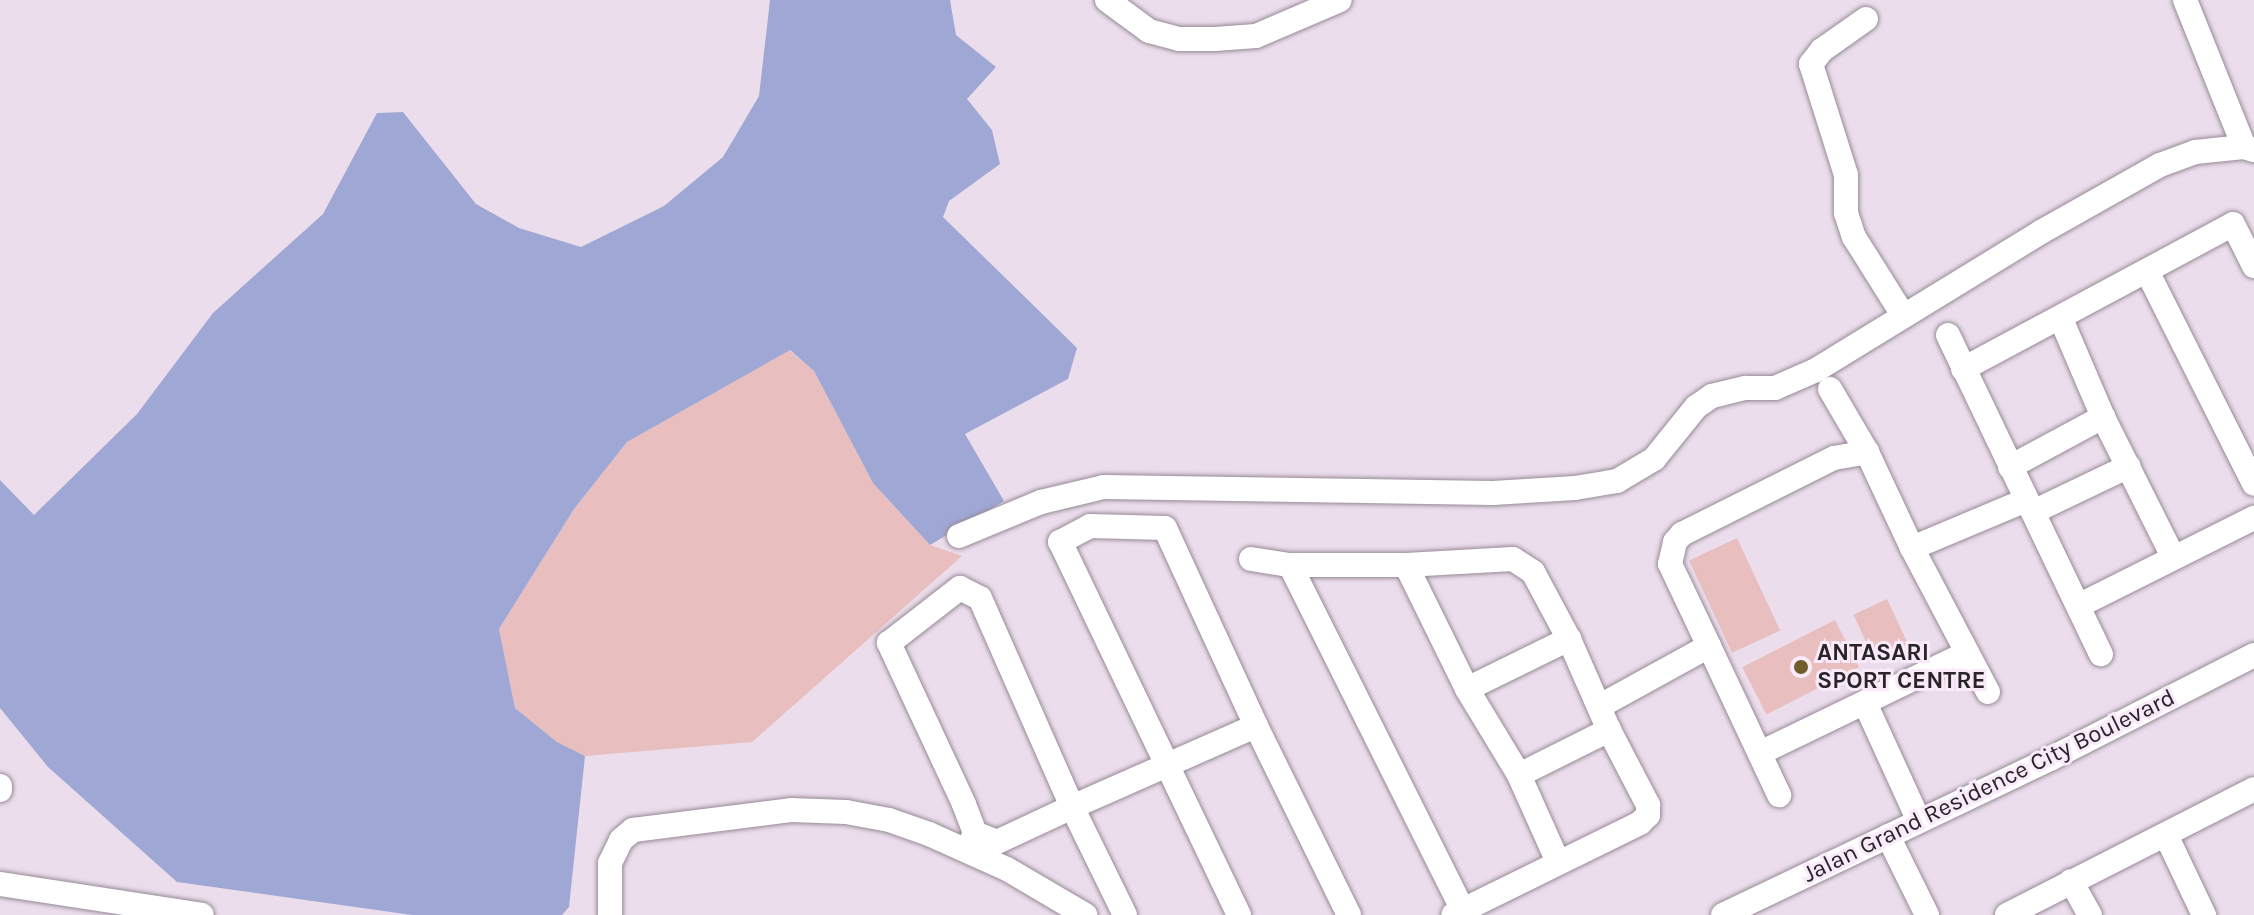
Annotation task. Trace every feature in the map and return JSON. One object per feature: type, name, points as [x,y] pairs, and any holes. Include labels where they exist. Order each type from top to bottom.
[{"type":"street","points":[[1107,0],[1149,31],[1179,39],[1215,39],[1256,36],[1340,0]]},
{"type":"street","points":[[959,536],[1041,502],[1104,487],[1493,493],[1575,488],[1617,481],[1654,459],[1696,407],[1712,396],[1745,388],[1775,388],[1856,348],[1903,315],[2160,165],[2195,152],[2249,149],[2185,0]]},
{"type":"street","points":[[1866,19],[1822,50],[1811,64],[1846,175],[1846,213],[1854,237],[1903,315]]},
{"type":"street","points":[[1963,369],[2233,224],[2254,266]]},
{"type":"street","points":[[2147,271],[2254,484]]},
{"type":"street","points":[[2061,319],[2103,417],[2173,557]]},
{"type":"street","points":[[1948,335],[2101,654]]},
{"type":"street","points":[[1830,389],[1867,452],[1965,654],[1988,692]]},
{"type":"street","points":[[2010,467],[2103,417]]},
{"type":"street","points":[[1779,795],[1670,564],[1675,542],[1682,534],[1834,458],[1867,452]]},
{"type":"street","points":[[1912,548],[2030,506],[2129,466]]},
{"type":"street","points":[[2078,606],[2254,518]]},
{"type":"street","points":[[1239,915],[1060,542],[1090,526],[1165,528],[1256,726],[1349,915]]},
{"type":"street","points":[[1251,559],[1290,565],[1406,565],[1513,559],[1525,564],[1533,572],[1569,639],[1609,730],[1648,805],[1648,815],[1640,823],[1458,913],[1290,565]]},
{"type":"street","points":[[1406,565],[1467,689],[1519,775],[1558,862]]},
{"type":"street","points":[[1085,915],[971,842],[964,804],[889,643],[960,588],[980,598],[1072,807],[1125,915]]},
{"type":"street","points":[[1467,689],[1569,639]]},
{"type":"street","points":[[1600,706],[1709,646]]},
{"type":"street","points":[[1760,753],[1965,654]]},
{"type":"street","name":"Jalan Grand Residence City Boulevard","points":[[1723,915],[1918,819],[2050,759],[2254,655]]},
{"type":"street","points":[[1865,703],[1918,819]]},
{"type":"street","points":[[610,915],[610,863],[621,840],[633,830],[791,810],[846,812],[971,842],[997,842],[1256,726]]},
{"type":"street","points":[[1519,775],[1609,730]]},
{"type":"street","points":[[2007,915],[2254,789]]},
{"type":"street","points":[[2166,835],[2204,915]]},
{"type":"street","points":[[1888,836],[1927,915]]},
{"type":"street","points":[[2071,881],[2090,915]]},
{"type":"street","points":[[0,884],[202,915]]},
{"type":"shaded area","points":[[789,350],[814,371],[873,483],[930,545],[962,556],[752,742],[585,756],[557,742],[515,708],[499,629],[574,509],[627,442]]},
{"type":"shaded area","points":[[1737,538],[1780,630],[1732,653],[1689,560]]},
{"type":"shaded area","points":[[1887,599],[1908,644],[1875,660],[1853,615]]},
{"type":"shaded area","name":"ANTASARI SPORT CENTRE","points":[[1835,620],[1859,667],[1766,714],[1742,667]]},
{"type":"water","points":[[770,0],[950,0],[956,35],[996,67],[967,99],[992,130],[1000,164],[949,201],[943,217],[1077,348],[1068,379],[965,434],[1004,501],[930,545],[873,483],[814,371],[790,350],[627,442],[574,509],[499,629],[515,708],[557,742],[585,756],[569,907],[562,915],[412,915],[177,882],[48,767],[0,708],[0,480],[34,515],[137,414],[213,313],[323,214],[377,113],[403,112],[476,204],[519,228],[581,247],[664,206],[723,157],[759,96]]},
{"type":"place","name":"ANTASARI SPORT CENTRE","points":[[1801,667]]}]
